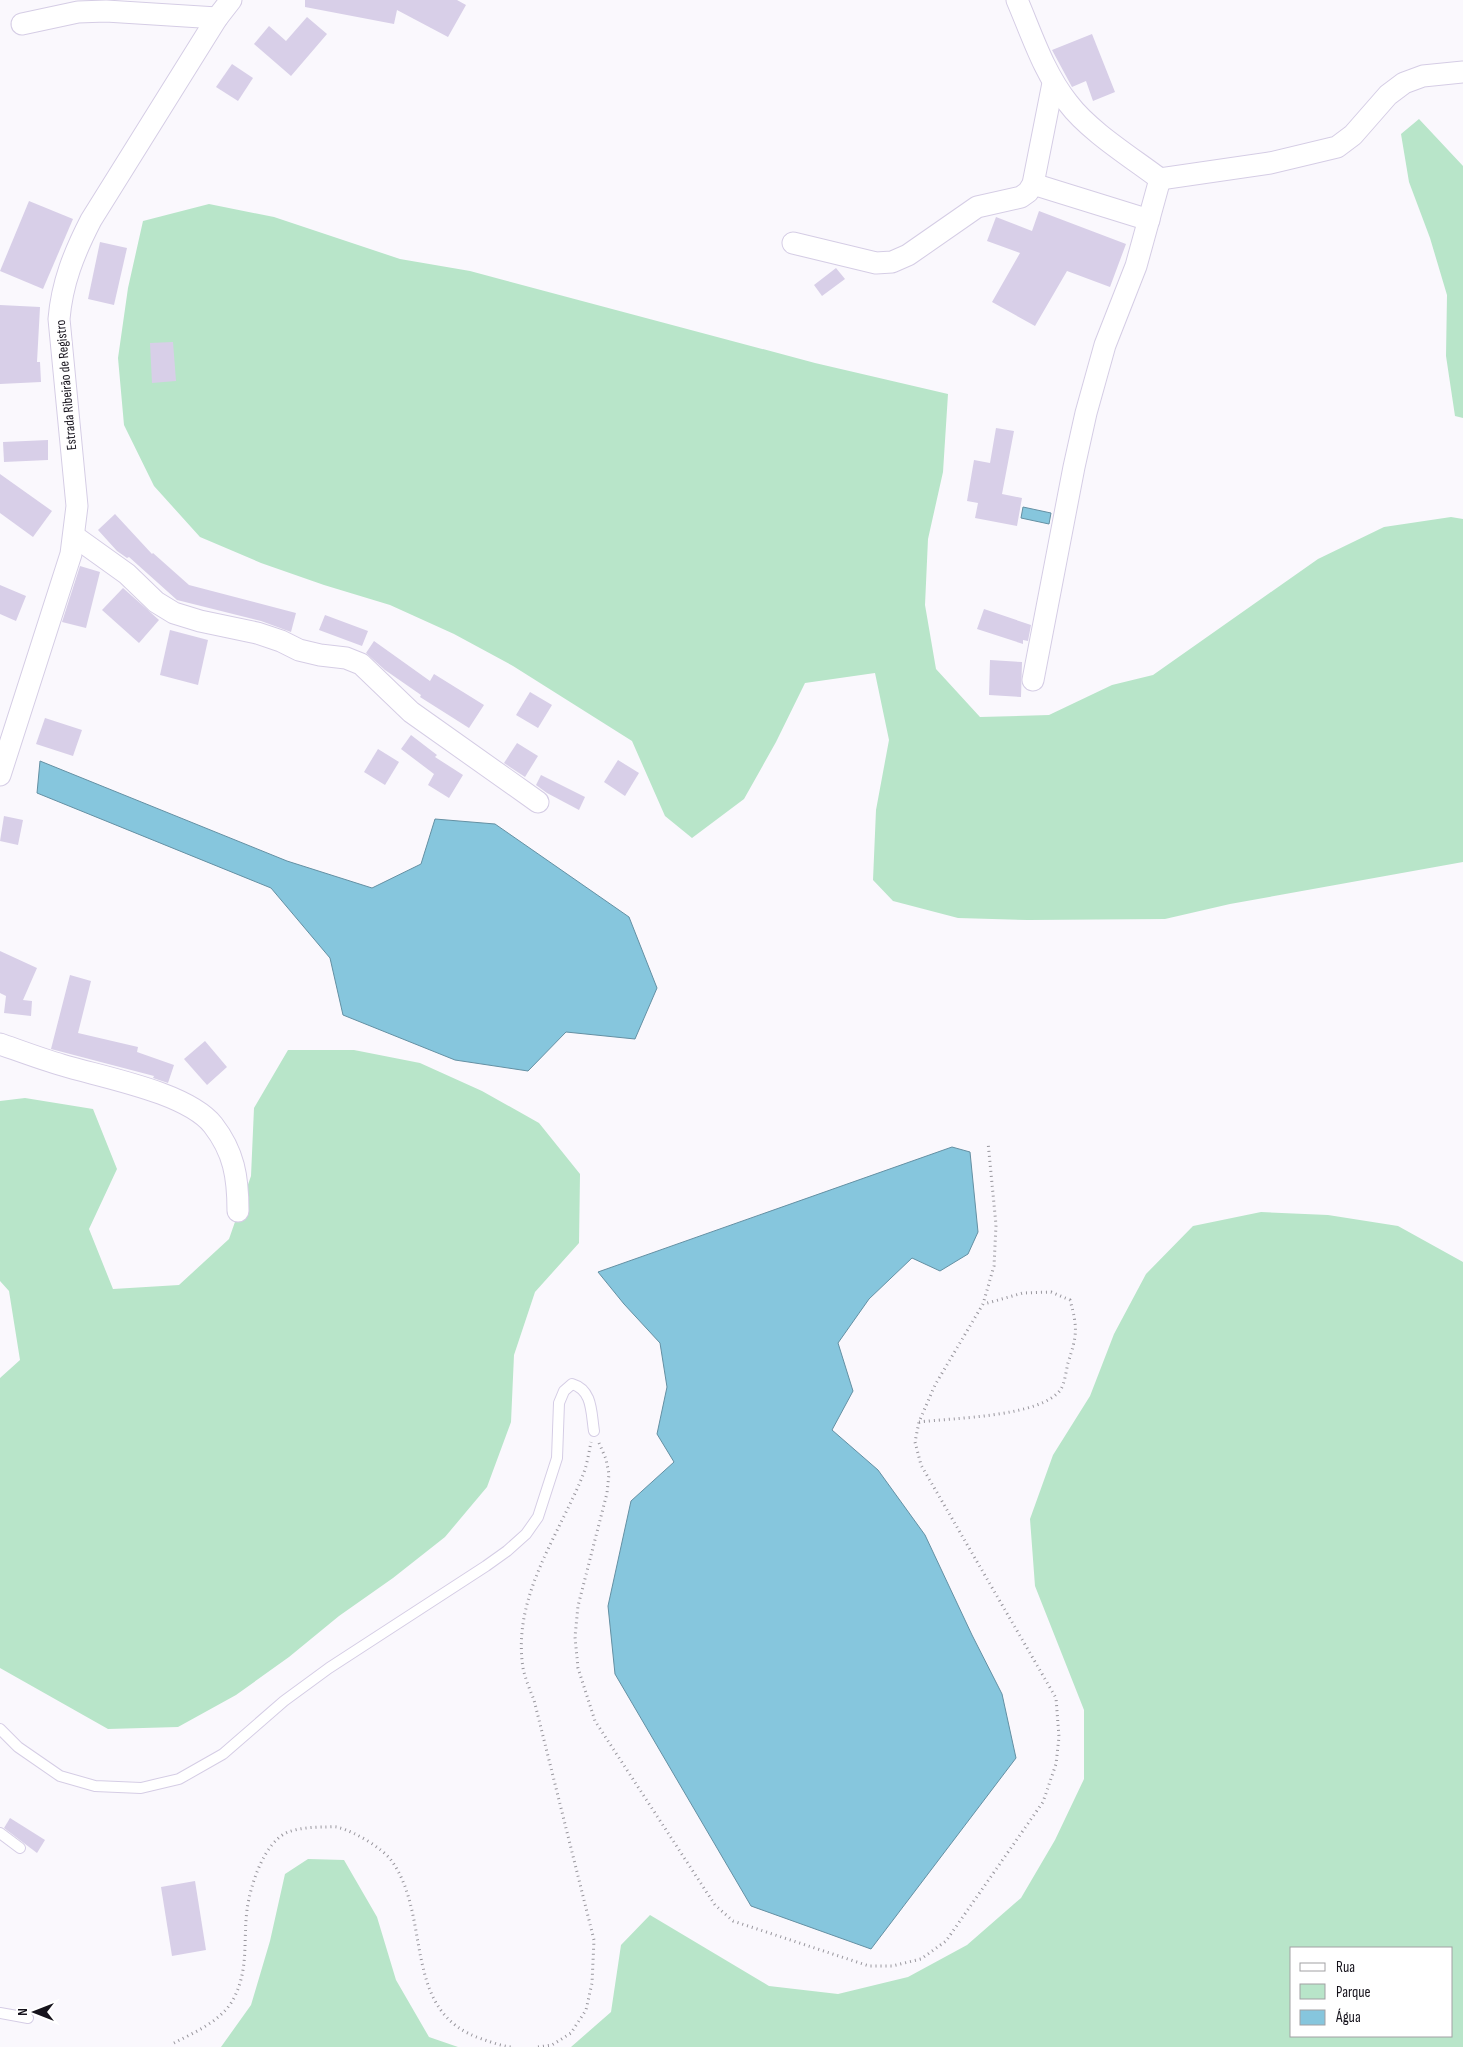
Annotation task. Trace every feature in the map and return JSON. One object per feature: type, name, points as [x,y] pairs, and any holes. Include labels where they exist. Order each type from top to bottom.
[{"type":"street","name":"Estrada Ribeirão de Registro","points":[[0,775],[71,554],[74,536],[77,506],[59,320],[61,296],[68,270],[77,246],[91,220],[217,18],[231,0]]},
{"type":"street","points":[[1017,0],[1053,83],[1068,104],[1083,120],[1160,179],[1270,163],[1337,147],[1353,135],[1388,95],[1404,83],[1422,76],[1463,72]]},
{"type":"street","points":[[22,24],[71,13],[106,10],[217,18]]},
{"type":"street","points":[[793,244],[876,263],[892,262],[908,255],[977,207],[1021,197],[1034,184],[1053,83]]},
{"type":"street","points":[[1034,680],[1086,413],[1105,345],[1136,266],[1160,179]]},
{"type":"street","points":[[1034,184],[1149,220]]},
{"type":"street","points":[[74,536],[127,574],[156,602],[174,613],[200,621],[257,633],[281,641],[299,650],[346,658],[361,664],[411,712],[538,802]]},
{"type":"street","points":[[0,1044],[160,1094],[192,1107],[212,1124],[230,1152],[238,1182],[238,1211]]},
{"type":"lane","points":[[0,1729],[18,1748],[60,1776],[95,1786],[141,1788],[179,1779],[223,1754],[284,1701],[329,1668],[486,1566],[526,1534],[538,1517],[557,1458],[559,1403],[564,1391],[572,1384],[582,1387],[588,1396],[594,1431]]},
{"type":"lane","points":[[0,1833],[20,1848]]},
{"type":"lane","points":[[0,2013],[28,2018]]},
{"type":"path","points":[[594,1431],[610,1474],[607,1494],[578,1606],[574,1637],[578,1668],[595,1721],[715,1906],[733,1921],[869,1966],[892,1966],[922,1959],[946,1941],[1044,1802],[1056,1764],[1059,1736],[1056,1698],[922,1465],[916,1442],[919,1422],[935,1385],[983,1304],[994,1266],[996,1225],[988,1142]]},
{"type":"path","points":[[919,1422],[1022,1411],[1046,1401],[1060,1389],[1076,1338],[1075,1318],[1070,1300],[1051,1292],[1023,1293],[983,1304]]},
{"type":"path","points":[[538,2047],[552,2045],[570,2033],[586,2010],[592,1983],[594,1940],[534,1700],[523,1669],[521,1637],[525,1608],[532,1584],[584,1473],[594,1431]]},
{"type":"path","points":[[174,2043],[210,2024],[232,2001],[242,1980],[246,1952],[247,1910],[252,1882],[269,1848],[287,1832],[316,1827],[340,1827],[365,1839],[390,1859],[408,1891],[422,1970],[433,2001],[451,2023],[472,2036],[511,2047]]},
{"type":"green space","points":[[1419,119],[1463,166],[1463,418],[1455,416],[1446,356],[1447,295],[1430,238],[1409,182],[1401,134]]},
{"type":"green space","points":[[209,204],[274,217],[400,259],[470,271],[815,363],[948,394],[943,472],[928,539],[925,605],[936,669],[980,717],[1049,715],[1112,685],[1153,675],[1318,559],[1384,527],[1451,517],[1463,519],[1463,862],[1230,904],[1165,919],[1028,920],[958,918],[893,901],[873,880],[876,810],[889,740],[875,673],[805,683],[776,742],[744,799],[692,838],[665,816],[632,741],[513,666],[454,634],[390,605],[261,563],[200,537],[154,486],[124,425],[118,358],[128,288],[143,221]]},
{"type":"green space","points":[[288,1050],[354,1050],[420,1063],[482,1091],[539,1123],[580,1174],[579,1243],[535,1292],[514,1355],[511,1422],[487,1487],[445,1537],[393,1578],[339,1616],[289,1657],[236,1695],[178,1727],[108,1729],[0,1668],[0,1378],[20,1360],[9,1291],[0,1281],[0,1101],[25,1098],[93,1109],[117,1169],[89,1229],[113,1289],[179,1285],[229,1239],[251,1176],[254,1108]]},
{"type":"green space","points":[[1261,1212],[1328,1215],[1398,1226],[1463,1262],[1463,2047],[571,2047],[611,2012],[621,1945],[650,1915],[769,1986],[838,1994],[908,1977],[967,1945],[1021,1898],[1055,1840],[1084,1779],[1084,1710],[1035,1586],[1030,1519],[1053,1455],[1090,1396],[1114,1334],[1146,1274],[1193,1226]]},
{"type":"green space","points":[[308,1859],[344,1860],[377,1917],[396,1980],[429,2037],[458,2047],[221,2047],[251,2005],[270,1941],[285,1874]]},
{"type":"water","points":[[1023,507],[1051,513],[1049,524],[1021,518]]},
{"type":"water","points":[[40,761],[287,861],[372,888],[421,864],[435,819],[495,824],[629,917],[657,988],[635,1039],[566,1032],[528,1071],[455,1060],[343,1015],[330,958],[271,888],[37,793]]},
{"type":"water","points":[[952,1147],[970,1152],[978,1232],[968,1254],[940,1271],[912,1258],[869,1299],[838,1343],[853,1391],[832,1430],[878,1470],[925,1535],[1002,1694],[1016,1758],[871,1949],[751,1906],[615,1674],[608,1606],[631,1501],[674,1462],[657,1434],[667,1387],[660,1343],[598,1272]]},
{"type":"building","points":[[305,0],[457,0],[466,5],[448,37],[397,10],[394,24],[305,7]]},
{"type":"building","points":[[307,17],[327,34],[291,76],[254,44],[269,26],[286,41]]},
{"type":"building","points":[[1092,34],[1115,92],[1093,101],[1086,81],[1072,87],[1052,50]]},
{"type":"building","points":[[232,64],[253,78],[238,101],[216,87]]},
{"type":"building","points":[[29,201],[73,219],[43,289],[0,271]]},
{"type":"building","points":[[1039,211],[1126,244],[1110,287],[1067,271],[1035,326],[992,302],[1020,253],[987,241],[996,217],[1032,231]]},
{"type":"building","points":[[100,242],[127,248],[114,305],[88,299]]},
{"type":"building","points":[[836,268],[845,279],[822,296],[814,285]]},
{"type":"building","points":[[0,305],[40,307],[37,362],[40,362],[41,382],[0,384]]},
{"type":"building","points":[[173,342],[176,381],[152,383],[150,343]]},
{"type":"building","points":[[996,428],[1014,431],[1002,494],[1022,498],[1017,526],[975,518],[978,503],[967,501],[974,460],[990,463]]},
{"type":"building","points":[[48,440],[48,460],[4,462],[3,442]]},
{"type":"building","points":[[0,474],[52,511],[33,537],[0,513]]},
{"type":"building","points":[[115,514],[152,554],[189,585],[296,613],[291,632],[261,621],[177,600],[129,557],[127,558],[117,551],[98,530]]},
{"type":"building","points":[[80,566],[100,572],[86,628],[62,622]]},
{"type":"building","points":[[0,585],[26,596],[16,621],[0,614]]},
{"type":"building","points":[[123,588],[159,620],[139,643],[102,610]]},
{"type":"building","points":[[984,609],[1031,625],[1028,641],[1023,640],[1023,644],[977,629]]},
{"type":"building","points":[[325,615],[368,631],[362,646],[319,630]]},
{"type":"building","points":[[170,630],[208,640],[198,685],[160,675]]},
{"type":"building","points":[[374,641],[430,681],[434,674],[484,705],[469,728],[420,697],[421,695],[385,670],[366,653]]},
{"type":"building","points":[[990,660],[1022,662],[1021,697],[989,695]]},
{"type":"building","points":[[530,692],[552,705],[538,728],[516,715]]},
{"type":"building","points":[[45,718],[82,730],[73,756],[36,744]]},
{"type":"building","points":[[411,735],[437,755],[435,757],[463,775],[449,798],[428,785],[434,774],[401,749]]},
{"type":"building","points":[[517,743],[538,756],[525,777],[504,763]]},
{"type":"building","points":[[378,749],[399,762],[385,785],[364,772]]},
{"type":"building","points":[[618,760],[639,773],[625,796],[604,782]]},
{"type":"building","points":[[541,775],[585,797],[579,810],[536,785]]},
{"type":"building","points":[[4,816],[23,820],[18,845],[0,841]]},
{"type":"building","points":[[0,951],[37,968],[23,1000],[32,1001],[31,1016],[4,1013],[6,996],[0,993]]},
{"type":"building","points":[[70,975],[91,981],[78,1033],[138,1047],[137,1052],[174,1065],[168,1083],[153,1078],[154,1076],[51,1049]]},
{"type":"building","points":[[205,1041],[227,1067],[207,1085],[184,1059]]},
{"type":"building","points":[[10,1818],[45,1840],[37,1853],[4,1828]]},
{"type":"building","points":[[195,1881],[206,1950],[172,1956],[161,1887]]}]
